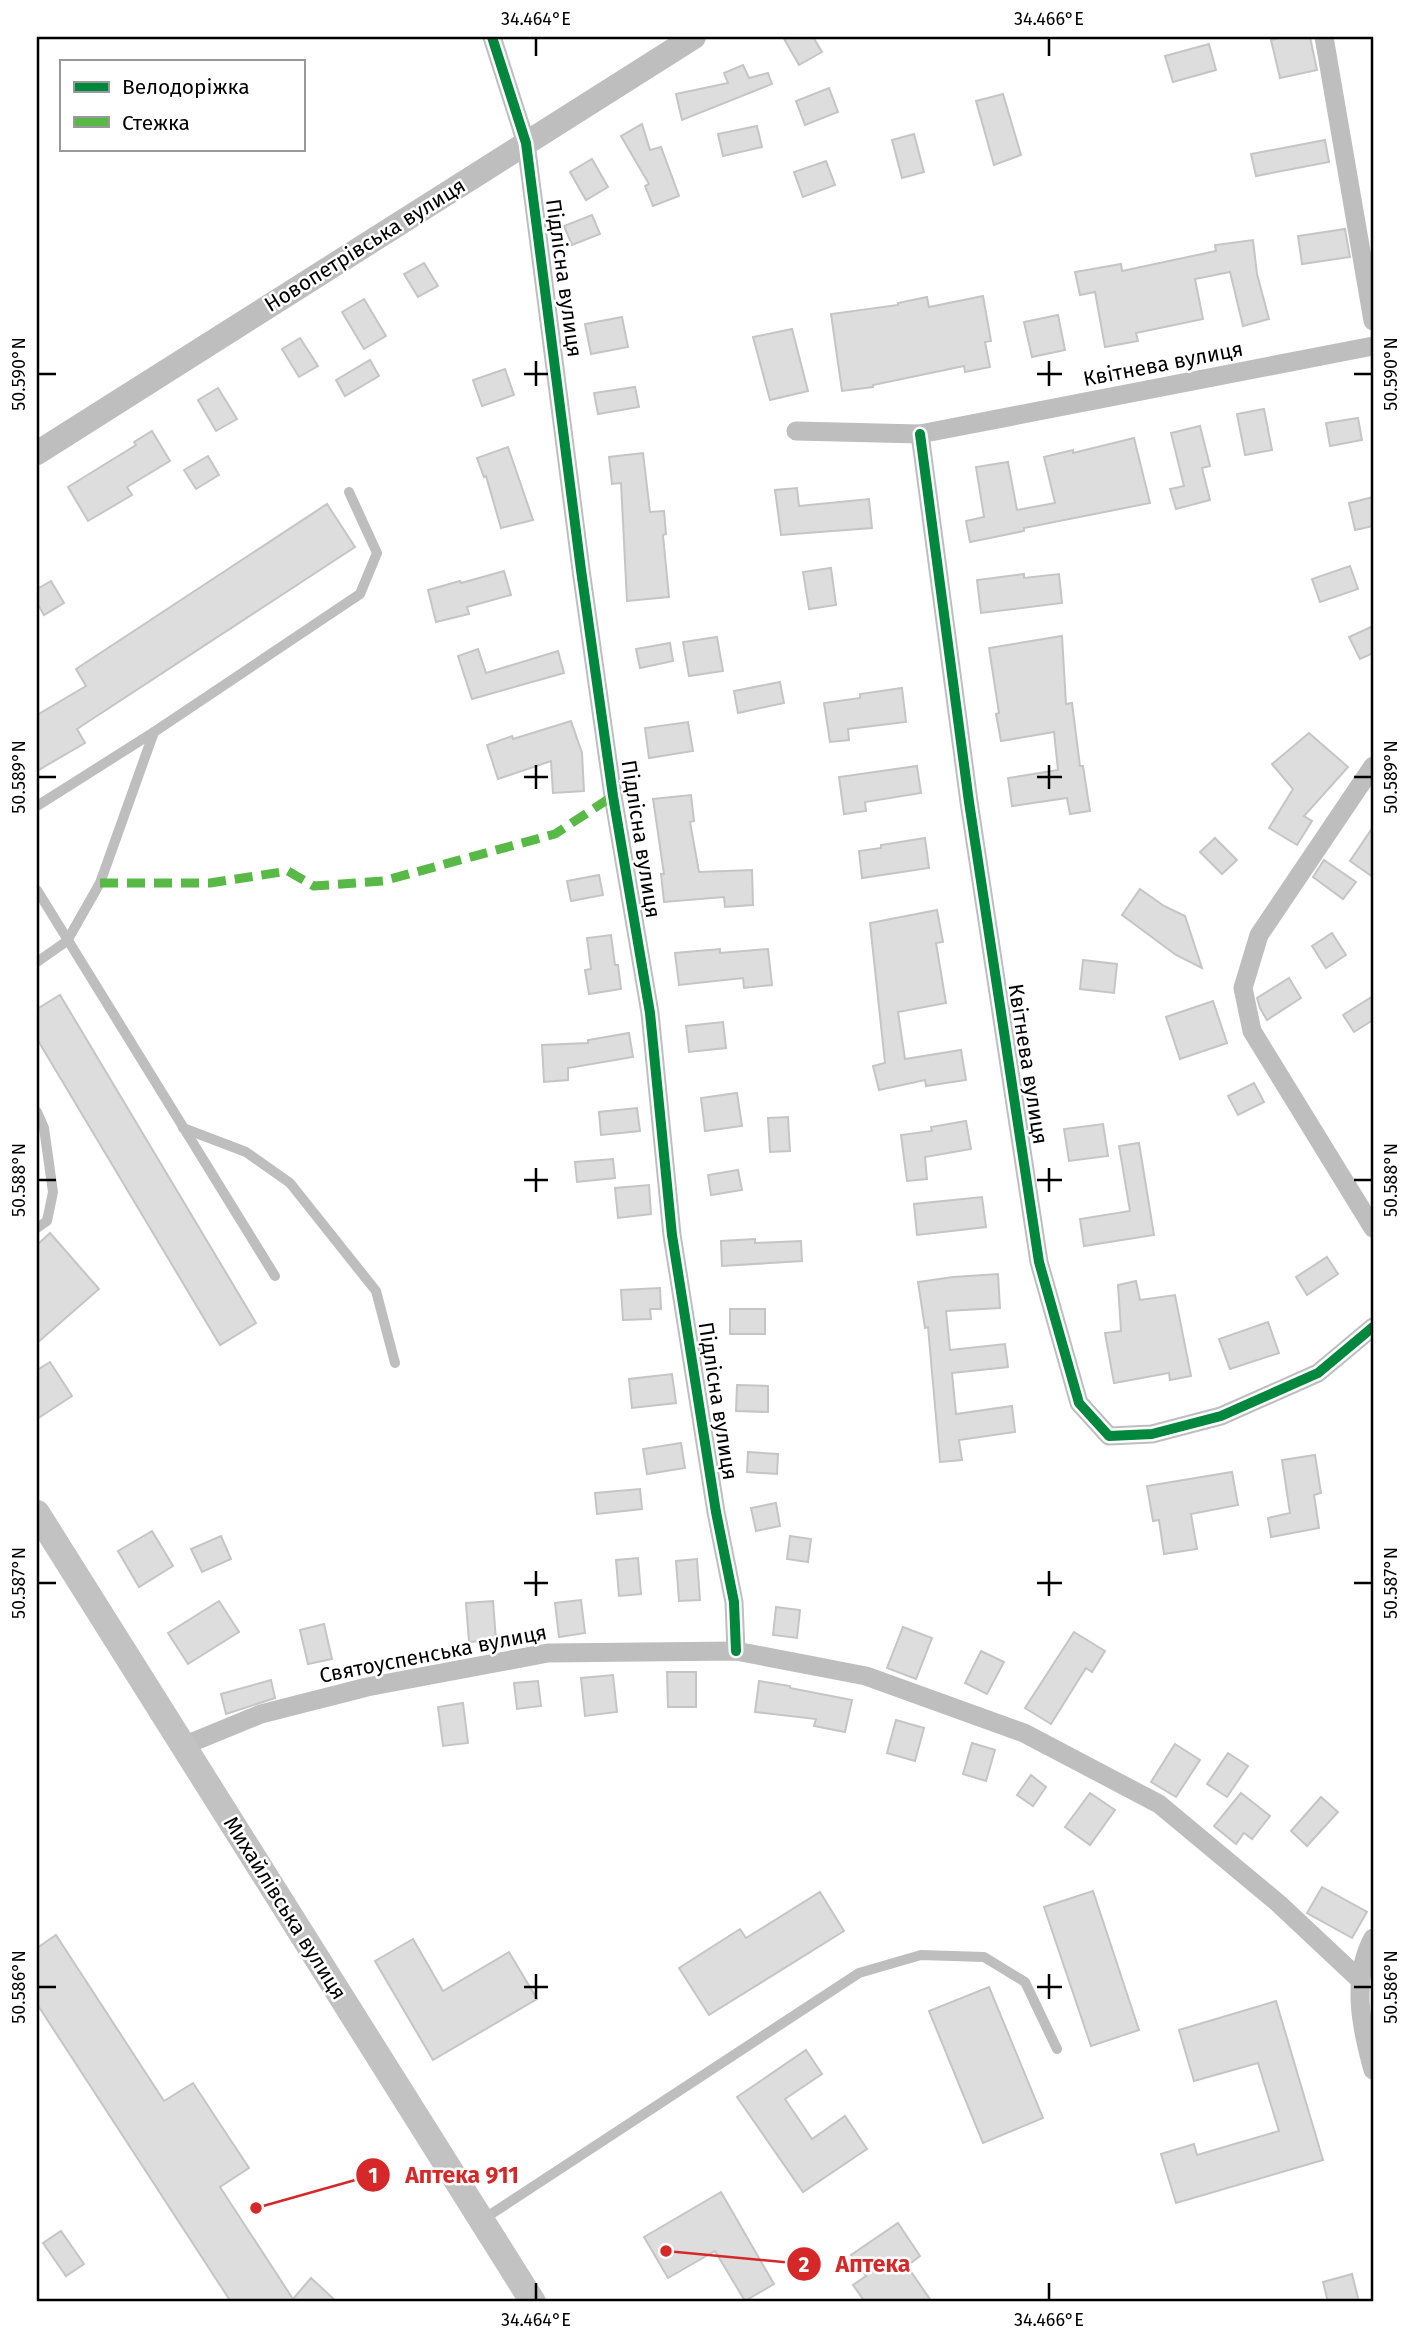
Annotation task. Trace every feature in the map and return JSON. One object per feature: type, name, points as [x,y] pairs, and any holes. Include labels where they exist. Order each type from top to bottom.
[{"type":"main road","name":"Михайлівська вулиця","points":[[37,1513],[533,2302]]},
{"type":"street","name":"Підлісна вулиця","points":[[492,37],[526,143],[594,663],[613,796],[650,1013],[672,1235],[714,1498],[734,1602],[736,1651]]},
{"type":"street","name":"Новопетрівська вулиця","points":[[37,453],[694,37]]},
{"type":"street","points":[[1325,37],[1373,321]]},
{"type":"street","name":"Квітнева вулиця","points":[[796,431],[920,434],[1373,346]]},
{"type":"street","name":"Квітнева вулиця","points":[[920,434],[969,802],[1039,1262],[1079,1403],[1109,1436],[1152,1434],[1221,1416],[1318,1373],[1373,1326]]},
{"type":"street","points":[[1373,766],[1259,935],[1243,988],[1252,1031],[1373,1228]]},
{"type":"street","name":"Святоуспенська вулиця","points":[[183,1746],[274,1710],[368,1687],[548,1653],[736,1651],[866,1676],[1024,1733],[1159,1804],[1366,1978]]},
{"type":"street","points":[[1373,1938],[1366,1978],[1364,2039],[1373,2070]]},
{"type":"lane","points":[[37,806],[154,732],[360,594],[377,553],[349,492]]},
{"type":"lane","points":[[37,962],[67,941],[100,883],[154,732]]},
{"type":"lane","points":[[37,890],[275,1276]]},
{"type":"lane","points":[[37,1112],[44,1128],[53,1192],[47,1221],[37,1228]]},
{"type":"lane","points":[[183,1128],[246,1152],[290,1183],[376,1290],[395,1363]]},
{"type":"lane","points":[[481,2220],[859,1973],[921,1955],[984,1957],[1025,1982],[1057,2049]]},
{"type":"building","points":[[783,37],[813,37],[822,52],[799,65]]},
{"type":"building","points":[[1310,37],[1317,70],[1280,78],[1271,40]]},
{"type":"building","points":[[1209,44],[1216,70],[1173,82],[1165,56]]},
{"type":"building","points":[[743,65],[749,78],[768,73],[772,84],[682,120],[676,94],[728,83],[724,73]]},
{"type":"building","points":[[829,88],[838,112],[805,125],[796,101]]},
{"type":"building","points":[[1003,94],[1021,155],[994,165],[976,101]]},
{"type":"building","points":[[642,124],[650,150],[661,147],[679,196],[653,206],[645,186],[649,184],[621,136]]},
{"type":"building","points":[[757,126],[762,147],[723,156],[718,134]]},
{"type":"building","points":[[914,134],[924,172],[902,178],[892,140]]},
{"type":"building","points":[[1325,140],[1329,162],[1256,176],[1251,154]]},
{"type":"building","points":[[592,159],[608,187],[586,200],[570,172]]},
{"type":"building","points":[[826,161],[835,185],[803,197],[794,172]]},
{"type":"building","points":[[592,215],[600,234],[572,245],[564,226]]},
{"type":"building","points":[[1345,229],[1350,257],[1302,264],[1298,236]]},
{"type":"building","points":[[1253,240],[1257,274],[1269,319],[1243,326],[1230,272],[1195,279],[1203,319],[1136,333],[1138,341],[1105,347],[1095,292],[1080,295],[1075,272],[1121,264],[1122,271],[1216,251],[1215,245]]},
{"type":"building","points":[[424,263],[438,286],[418,297],[404,274]]},
{"type":"building","points":[[983,296],[991,341],[985,342],[990,367],[965,372],[964,366],[873,387],[842,391],[831,314],[898,305],[927,297],[929,307]]},
{"type":"building","points":[[364,299],[386,336],[364,349],[342,312]]},
{"type":"building","points":[[1058,315],[1065,350],[1032,357],[1024,322]]},
{"type":"building","points":[[622,317],[628,347],[591,354],[585,324]]},
{"type":"building","points":[[792,329],[808,391],[770,400],[753,337]]},
{"type":"building","points":[[300,338],[318,366],[299,377],[282,349]]},
{"type":"building","points":[[370,360],[379,376],[345,396],[336,380]]},
{"type":"building","points":[[505,369],[514,395],[482,406],[473,380]]},
{"type":"building","points":[[635,387],[639,407],[598,414],[594,393]]},
{"type":"building","points":[[218,388],[237,419],[216,431],[198,400]]},
{"type":"building","points":[[1264,409],[1272,450],[1245,455],[1237,414]]},
{"type":"building","points":[[1358,418],[1362,440],[1330,446],[1326,423]]},
{"type":"building","points":[[1200,426],[1210,466],[1202,468],[1210,500],[1176,509],[1170,489],[1184,486],[1171,433]]},
{"type":"building","points":[[152,431],[170,461],[127,487],[132,495],[88,521],[68,487],[136,445],[134,442]]},
{"type":"building","points":[[1134,438],[1150,503],[1024,528],[1024,531],[970,542],[966,521],[984,517],[976,467],[1008,462],[1017,510],[1055,503],[1044,457]]},
{"type":"building","points":[[508,447],[533,520],[501,528],[486,476],[484,477],[477,458]]},
{"type":"building","points":[[643,453],[650,512],[664,511],[666,534],[663,535],[669,597],[627,601],[621,483],[612,484],[609,457]]},
{"type":"building","points":[[208,456],[219,475],[196,489],[184,470]]},
{"type":"building","points":[[797,488],[799,506],[869,499],[872,528],[781,535],[775,490]]},
{"type":"building","points":[[1373,497],[1373,526],[1355,530],[1349,503]]},
{"type":"building","points":[[327,504],[355,547],[77,729],[85,743],[37,771],[37,715],[86,686],[76,669]]},
{"type":"building","points":[[1350,566],[1358,589],[1320,602],[1312,579]]},
{"type":"building","points":[[831,568],[836,605],[809,609],[803,572]]},
{"type":"building","points":[[504,571],[511,595],[467,607],[469,614],[436,622],[428,590]]},
{"type":"building","points":[[1024,574],[1024,578],[1059,574],[1062,603],[981,613],[977,580]]},
{"type":"building","points":[[51,581],[64,603],[44,615],[37,603],[37,589]]},
{"type":"building","points":[[1373,626],[1373,653],[1360,659],[1349,637]]},
{"type":"building","points":[[1062,636],[1066,704],[1072,703],[1080,766],[1083,766],[1090,811],[1070,814],[1067,798],[1012,806],[1008,778],[1058,770],[1054,732],[1001,741],[989,648]]},
{"type":"building","points":[[717,637],[723,671],[689,676],[683,642]]},
{"type":"building","points":[[670,643],[673,661],[640,668],[636,649]]},
{"type":"building","points":[[478,649],[486,673],[558,651],[564,673],[472,699],[458,656]]},
{"type":"building","points":[[780,682],[784,703],[738,713],[734,691]]},
{"type":"building","points":[[902,688],[906,722],[848,729],[849,740],[830,742],[824,703]]},
{"type":"building","points":[[571,721],[582,753],[584,791],[553,793],[551,761],[498,779],[487,745]]},
{"type":"building","points":[[688,722],[693,751],[649,758],[645,728]]},
{"type":"building","points":[[1309,733],[1348,767],[1304,816],[1312,821],[1297,845],[1269,828],[1293,789],[1272,764]]},
{"type":"building","points":[[917,766],[921,793],[865,802],[866,811],[844,814],[839,777]]},
{"type":"building","points":[[691,795],[694,821],[690,822],[699,872],[752,870],[753,905],[725,907],[724,897],[664,902],[661,874],[664,874],[653,799]]},
{"type":"building","points":[[1373,827],[1373,877],[1350,861]]},
{"type":"building","points":[[925,838],[929,868],[862,878],[859,851]]},
{"type":"building","points":[[1215,838],[1237,860],[1222,874],[1200,852]]},
{"type":"building","points":[[1324,860],[1356,882],[1343,899],[1313,877]]},
{"type":"building","points":[[599,875],[603,895],[571,901],[567,881]]},
{"type":"building","points":[[1140,889],[1164,906],[1185,916],[1202,968],[1176,955],[1122,915]]},
{"type":"building","points":[[937,910],[943,942],[936,943],[946,1003],[898,1012],[905,1059],[961,1050],[966,1080],[926,1086],[925,1080],[879,1090],[873,1066],[885,1063],[870,923]]},
{"type":"building","points":[[1332,933],[1346,955],[1326,968],[1312,946]]},
{"type":"building","points":[[611,935],[621,989],[589,994],[585,970],[591,969],[587,938]]},
{"type":"building","points":[[720,949],[720,953],[768,949],[772,985],[744,988],[743,978],[679,985],[675,953]]},
{"type":"building","points":[[1083,960],[1117,964],[1114,993],[1080,989]]},
{"type":"building","points":[[1289,978],[1301,998],[1267,1020],[1257,998]]},
{"type":"building","points":[[60,995],[256,1323],[220,1345],[37,1039],[37,1009]]},
{"type":"building","points":[[1373,996],[1373,1020],[1354,1032],[1343,1015]]},
{"type":"building","points":[[1213,1001],[1227,1043],[1180,1059],[1166,1017]]},
{"type":"building","points":[[723,1022],[726,1048],[689,1052],[686,1026]]},
{"type":"building","points":[[629,1033],[633,1057],[568,1068],[568,1080],[544,1082],[542,1045],[588,1043],[588,1040]]},
{"type":"building","points":[[1254,1083],[1264,1102],[1238,1115],[1228,1096]]},
{"type":"building","points":[[737,1093],[742,1126],[705,1131],[701,1098]]},
{"type":"building","points":[[637,1108],[640,1131],[601,1135],[599,1112]]},
{"type":"building","points":[[788,1117],[790,1151],[770,1152],[768,1118]]},
{"type":"building","points":[[966,1121],[971,1149],[925,1157],[927,1179],[907,1181],[901,1135],[932,1131],[931,1127]]},
{"type":"building","points":[[1103,1124],[1108,1156],[1069,1161],[1064,1129]]},
{"type":"building","points":[[1139,1143],[1154,1235],[1084,1246],[1080,1219],[1130,1211],[1119,1146]]},
{"type":"building","points":[[613,1159],[615,1178],[577,1182],[575,1162]]},
{"type":"building","points":[[738,1170],[742,1190],[711,1195],[708,1175]]},
{"type":"building","points":[[649,1185],[651,1214],[618,1218],[615,1188]]},
{"type":"building","points":[[982,1197],[986,1227],[917,1235],[914,1204]]},
{"type":"building","points":[[50,1233],[99,1289],[37,1343],[37,1245]]},
{"type":"building","points":[[755,1239],[755,1243],[801,1241],[802,1261],[722,1266],[721,1241]]},
{"type":"building","points":[[1327,1257],[1338,1274],[1307,1295],[1296,1277]]},
{"type":"building","points":[[998,1274],[1000,1308],[946,1311],[950,1350],[1005,1344],[1008,1367],[952,1373],[956,1414],[1012,1406],[1015,1432],[959,1440],[962,1460],[940,1462],[928,1327],[925,1328],[918,1282]]},
{"type":"building","points":[[1136,1281],[1140,1300],[1175,1295],[1191,1376],[1170,1380],[1169,1373],[1114,1383],[1105,1333],[1121,1331],[1118,1285]]},
{"type":"building","points":[[660,1288],[661,1309],[650,1309],[651,1319],[623,1320],[621,1290]]},
{"type":"building","points":[[730,1309],[765,1309],[765,1334],[730,1334]]},
{"type":"building","points":[[1268,1322],[1279,1353],[1230,1369],[1219,1339]]},
{"type":"building","points":[[50,1362],[72,1396],[37,1419],[37,1370]]},
{"type":"building","points":[[672,1374],[676,1403],[632,1408],[629,1379]]},
{"type":"building","points":[[737,1385],[768,1386],[768,1412],[736,1411]]},
{"type":"building","points":[[681,1443],[685,1468],[647,1474],[643,1449]]},
{"type":"building","points":[[748,1452],[778,1454],[777,1474],[747,1472]]},
{"type":"building","points":[[1315,1455],[1321,1493],[1314,1495],[1319,1528],[1271,1537],[1268,1518],[1290,1513],[1282,1460]]},
{"type":"building","points":[[1232,1472],[1238,1505],[1191,1514],[1197,1549],[1164,1554],[1159,1520],[1153,1521],[1147,1486]]},
{"type":"building","points":[[640,1489],[642,1509],[597,1514],[595,1493]]},
{"type":"building","points":[[776,1503],[780,1526],[756,1531],[751,1508]]},
{"type":"building","points":[[152,1531],[173,1566],[139,1587],[118,1551]]},
{"type":"building","points":[[221,1536],[231,1559],[202,1572],[191,1549]]},
{"type":"building","points":[[790,1536],[811,1539],[808,1562],[787,1559]]},
{"type":"building","points":[[638,1558],[641,1594],[619,1596],[616,1560]]},
{"type":"building","points":[[697,1559],[700,1600],[679,1601],[676,1561]]},
{"type":"building","points":[[581,1600],[585,1633],[559,1637],[555,1603]]},
{"type":"building","points":[[219,1601],[239,1632],[188,1664],[168,1633]]},
{"type":"building","points":[[493,1601],[496,1640],[469,1642],[466,1603]]},
{"type":"building","points":[[776,1607],[800,1610],[797,1638],[773,1635]]},
{"type":"building","points":[[324,1624],[332,1659],[308,1664],[300,1630]]},
{"type":"building","points":[[903,1627],[932,1638],[916,1679],[887,1668]]},
{"type":"building","points":[[1074,1632],[1105,1651],[1092,1672],[1086,1668],[1051,1724],[1025,1708]]},
{"type":"building","points":[[981,1651],[1004,1662],[987,1694],[965,1683]]},
{"type":"building","points":[[667,1672],[696,1672],[696,1707],[668,1707]]},
{"type":"building","points":[[613,1675],[617,1712],[585,1716],[581,1678]]},
{"type":"building","points":[[271,1680],[275,1698],[226,1714],[221,1694]]},
{"type":"building","points":[[538,1681],[541,1706],[517,1709],[514,1683]]},
{"type":"building","points":[[759,1681],[852,1700],[845,1732],[814,1726],[816,1719],[755,1712]]},
{"type":"building","points":[[463,1703],[468,1743],[443,1746],[438,1707]]},
{"type":"building","points":[[896,1720],[924,1728],[915,1761],[887,1753]]},
{"type":"building","points":[[972,1743],[995,1750],[986,1781],[963,1774]]},
{"type":"building","points":[[1175,1744],[1200,1760],[1176,1797],[1151,1782]]},
{"type":"building","points":[[1228,1753],[1248,1766],[1227,1797],[1207,1784]]},
{"type":"building","points":[[1031,1775],[1046,1787],[1033,1806],[1017,1795]]},
{"type":"building","points":[[1090,1793],[1115,1810],[1090,1845],[1065,1827]]},
{"type":"building","points":[[1241,1793],[1270,1816],[1252,1839],[1244,1833],[1236,1844],[1214,1826]]},
{"type":"building","points":[[1321,1797],[1338,1812],[1307,1846],[1291,1831]]},
{"type":"building","points":[[1322,1887],[1367,1912],[1352,1938],[1307,1913]]},
{"type":"building","points":[[1093,1891],[1139,2030],[1091,2046],[1044,1907]]},
{"type":"building","points":[[820,1892],[844,1931],[709,2015],[679,1968],[740,1929],[746,1938]]},
{"type":"building","points":[[56,1935],[164,2101],[193,2083],[249,2168],[220,2187],[293,2299],[311,2278],[337,2302],[231,2302],[37,2004],[37,1948]]},
{"type":"building","points":[[413,1939],[443,1991],[509,1952],[537,1999],[433,2060],[375,1961]]},
{"type":"building","points":[[989,1987],[1043,2118],[983,2143],[929,2011]]},
{"type":"building","points":[[1276,2001],[1323,2160],[1176,2203],[1161,2154],[1194,2144],[1197,2155],[1279,2131],[1258,2063],[1194,2081],[1179,2030]]},
{"type":"building","points":[[806,2050],[822,2074],[785,2099],[812,2139],[845,2116],[867,2149],[803,2192],[737,2097]]},
{"type":"building","points":[[721,2192],[774,2284],[745,2301],[715,2251],[668,2278],[644,2237]]},
{"type":"building","points":[[898,2223],[920,2256],[907,2266],[932,2302],[865,2302],[853,2285],[866,2276],[851,2255]]},
{"type":"building","points":[[61,2231],[84,2264],[66,2276],[43,2243]]},
{"type":"building","points":[[1352,2274],[1359,2302],[1328,2302],[1323,2282]]},
{"type":"marked path","points":[[100,883],[210,883],[288,871],[314,886],[383,881],[555,834],[613,796]]},
{"type":"cycle path","points":[[492,37],[526,143],[613,796],[650,1013],[672,1235],[716,1512],[734,1602],[736,1651]]},
{"type":"cycle path","points":[[920,434],[969,802],[1039,1262],[1079,1403],[1109,1436],[1152,1434],[1221,1416],[1318,1373],[1373,1327]]},
{"type":"place","name":"Аптека 911","points":[[256,2208]]},
{"type":"place","name":"Аптека","points":[[666,2251]]}]
